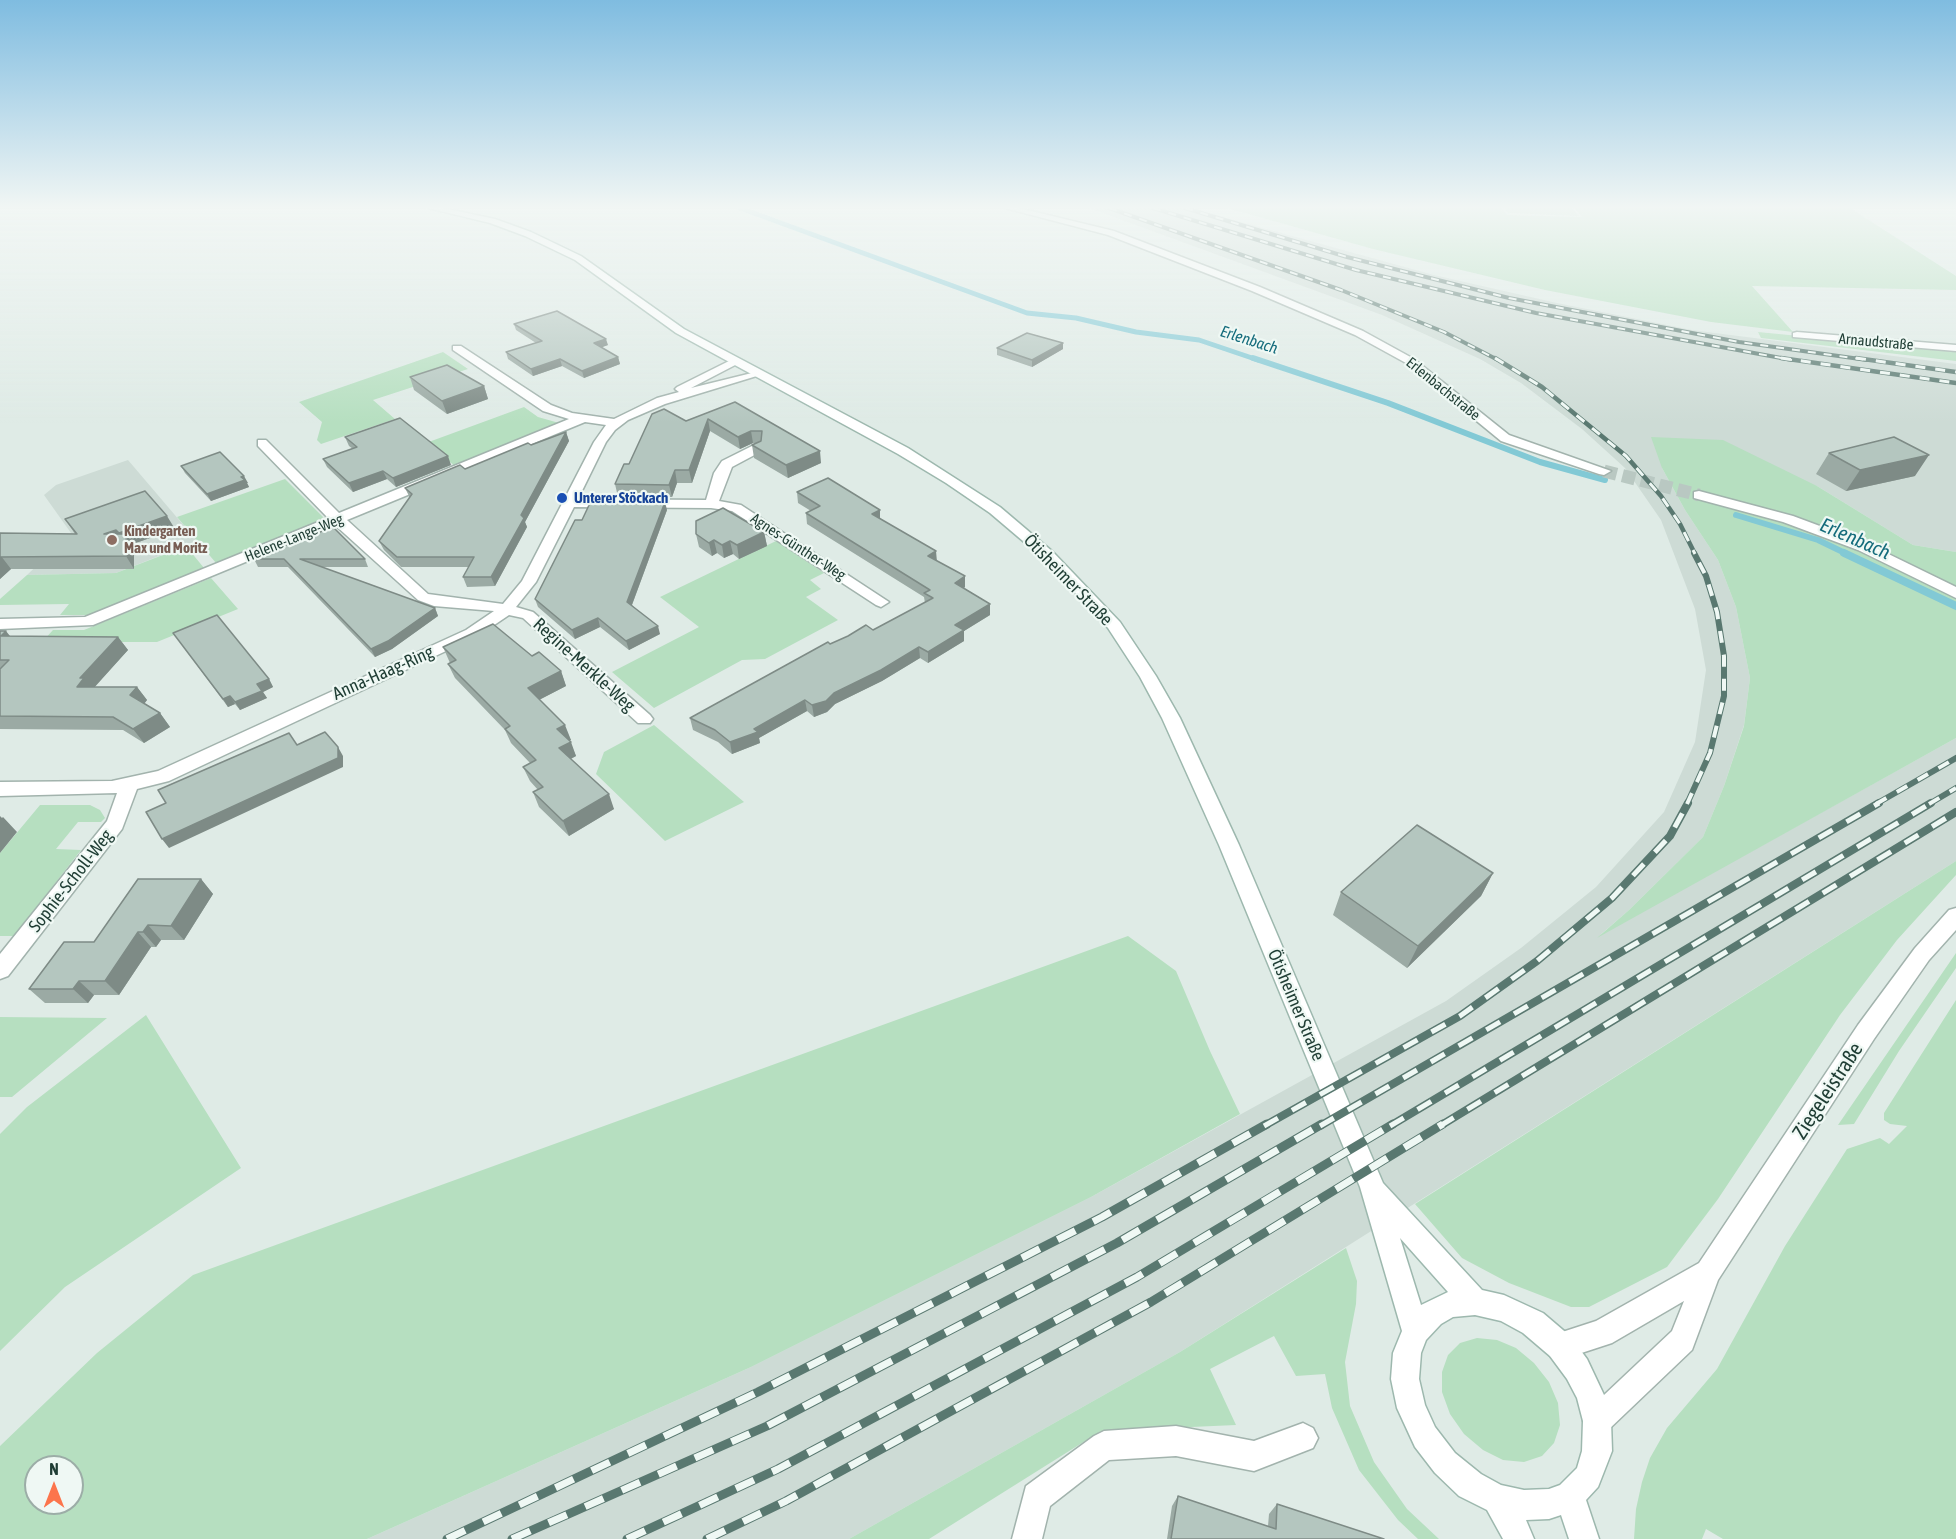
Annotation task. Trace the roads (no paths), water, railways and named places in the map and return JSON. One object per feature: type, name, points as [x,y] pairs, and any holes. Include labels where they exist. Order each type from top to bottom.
[{"type":"street","name":"Ötisheimer Straße","points":[[608,280],[680,331],[903,451],[996,510],[1048,555],[1114,625],[1148,676],[1199,775],[1372,1187]]},
{"type":"street","name":"Erlenbachstraße","points":[[1231,280],[1359,333],[1410,361],[1505,438],[1604,471]]},
{"type":"street","name":"Arnaudstraße","points":[[1797,335],[1956,348]]},
{"type":"street","points":[[457,348],[547,408],[581,419],[616,423]]},
{"type":"street","name":"Anna-Haag-Ring","points":[[0,789],[98,789],[129,785],[163,776],[449,644],[491,621],[507,609],[529,582],[600,442],[616,423],[735,362]]},
{"type":"street","name":"Anna-Haag-Ring","points":[[661,401],[756,373]]},
{"type":"street","name":"Helene-Lange-Weg","points":[[0,624],[87,622],[581,419]]},
{"type":"street","name":"Regine-Merkle-Weg","points":[[262,443],[338,520],[423,597],[434,601],[473,603],[528,615],[644,719]]},
{"type":"street","points":[[711,504],[721,473],[727,464],[758,448]]},
{"type":"street","points":[[1699,495],[1788,519],[1863,547],[1956,593]]},
{"type":"street","name":"Agnes-Günther-Weg","points":[[571,502],[711,504],[736,508],[881,602]]},
{"type":"street","name":"Sophie-Scholl-Weg","points":[[0,970],[115,824],[126,800],[129,785]]},
{"type":"street","name":"Ziegeleistraße","points":[[1597,1421],[1682,1340],[1708,1272],[1866,1032],[1922,954],[1956,916]]},
{"type":"street","points":[[1372,1187],[1475,1302]]},
{"type":"street","points":[[1372,1187],[1416,1331]]},
{"type":"street","name":"Ziegeleistraße","points":[[1560,1346],[1602,1333],[1708,1272]]},
{"type":"street","points":[[1475,1302],[1504,1308],[1533,1323],[1560,1346],[1577,1370],[1590,1395],[1597,1421],[1597,1451],[1588,1477],[1569,1496],[1540,1505],[1524,1505],[1498,1499],[1470,1485],[1445,1463],[1425,1437],[1411,1408],[1405,1379],[1407,1353],[1416,1331],[1431,1314],[1451,1304],[1475,1302]]},
{"type":"street","points":[[1027,1539],[1037,1497],[1104,1446],[1176,1441],[1254,1456],[1303,1438]]},
{"type":"street","points":[[1569,1496],[1584,1539]]},
{"type":"street","points":[[1498,1499],[1519,1539]]},
{"type":"waterway","name":"Erlenbach","points":[[936,280],[1027,313],[1076,318],[1136,332],[1199,340],[1258,360]]},
{"type":"waterway","name":"Erlenbach","points":[[1253,358],[1388,403],[1540,462],[1605,480]]},
{"type":"waterway","name":"Erlenbach","points":[[1736,515],[1818,540],[1847,554]]},
{"type":"waterway","name":"Erlenbach","points":[[1844,553],[1956,606]]},
{"type":"tunnel","points":[[1604,471],[1699,495]]},
{"type":"railway","points":[[1312,280],[1444,332],[1498,360]]},
{"type":"railway","points":[[1397,280],[1536,313],[1781,358]]},
{"type":"railway","points":[[1437,280],[1509,298],[1739,342],[1867,360]]},
{"type":"railway","points":[[1495,358],[1542,387],[1626,456],[1661,496],[1680,524],[1695,554]]},
{"type":"railway","points":[[1781,358],[1956,383]]},
{"type":"railway","points":[[1781,358],[1792,360]]},
{"type":"railway","points":[[1856,358],[1956,372]]},
{"type":"railway","points":[[1687,804],[1710,753],[1724,696],[1724,656],[1717,612],[1706,576],[1694,553]]},
{"type":"railway","points":[[1876,804],[1956,758]]},
{"type":"railway","points":[[1929,804],[1956,788]]},
{"type":"railway","points":[[1264,1126],[1460,1016],[1537,961],[1612,898],[1670,836],[1688,803]]},
{"type":"railway","points":[[1320,1126],[1879,803]]},
{"type":"railway","points":[[1390,1126],[1931,803]]},
{"type":"railway","points":[[1440,1126],[1956,812]]},
{"type":"railway","points":[[447,1539],[758,1392],[1102,1217],[1267,1124]]},
{"type":"railway","points":[[512,1539],[767,1426],[1117,1243],[1322,1124]]},
{"type":"railway","points":[[627,1539],[778,1469],[1137,1277],[1393,1124]]},
{"type":"railway","points":[[707,1539],[786,1501],[1151,1302],[1443,1124]]},
{"type":"place","name":"Unterer Stöckach","points":[[562,498]]},
{"type":"place","name":"Kindergarten Max und Moritz","points":[[112,540]]}]
